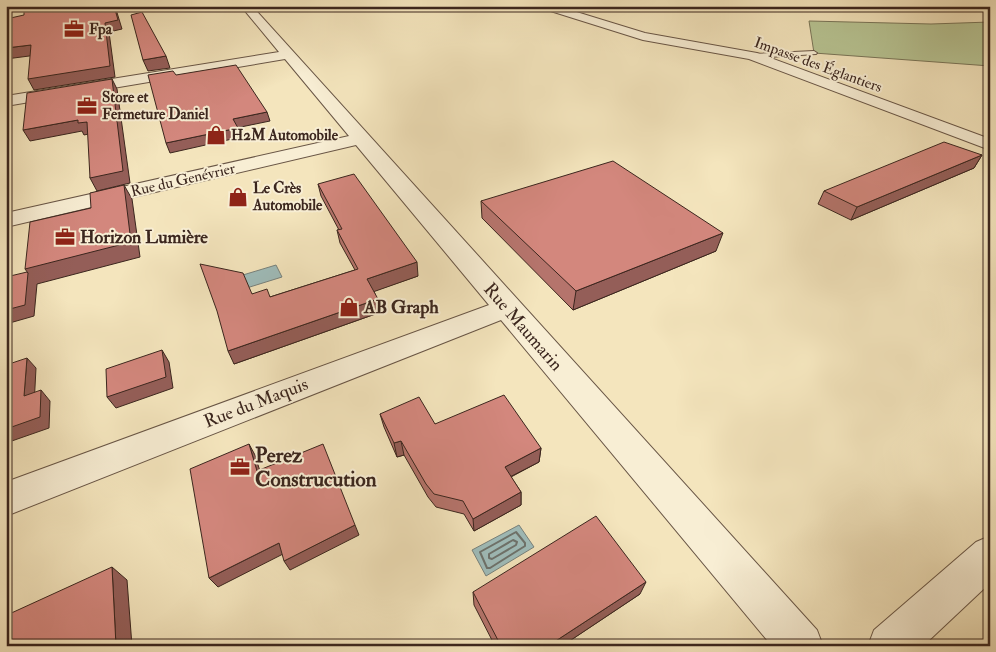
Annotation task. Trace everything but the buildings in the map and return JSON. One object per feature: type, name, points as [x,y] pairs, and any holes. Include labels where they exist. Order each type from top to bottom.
[{"type":"street","name":"Rue Maumarin","points":[[246,6],[801,646]]},
{"type":"street","name":"Impasse des Églantiers","points":[[545,6],[643,36],[752,56],[990,145]]},
{"type":"street","points":[[6,101],[287,55]]},
{"type":"street","name":"Rue du Genévrier","points":[[6,220],[360,139]]},
{"type":"street","name":"Rue du Maquis","points":[[6,499],[506,308]]},
{"type":"street","points":[[890,646],[990,556]]},
{"type":"lane","points":[[752,56],[814,53]]},
{"type":"green space","points":[[844,6],[990,6],[990,11],[864,8]]},
{"type":"green space","points":[[809,21],[931,24],[990,22],[990,66],[814,53]]},
{"type":"water","points":[[276,265],[282,277],[237,291],[233,278]]},
{"type":"water","points":[[519,525],[534,547],[486,576],[472,550]]},
{"type":"place","name":"Fpa","points":[[74,29]]},
{"type":"place","name":"Store et Fermeture Daniel","points":[[87,106]]},
{"type":"place","name":"H2M Automobile","points":[[216,135]]},
{"type":"place","name":"Le Crès Automobile","points":[[238,197]]},
{"type":"place","name":"Horizon Lumière","points":[[65,237]]},
{"type":"place","name":"AB Graph","points":[[349,307]]},
{"type":"place","name":"Perez Construcution","points":[[240,467]]}]
